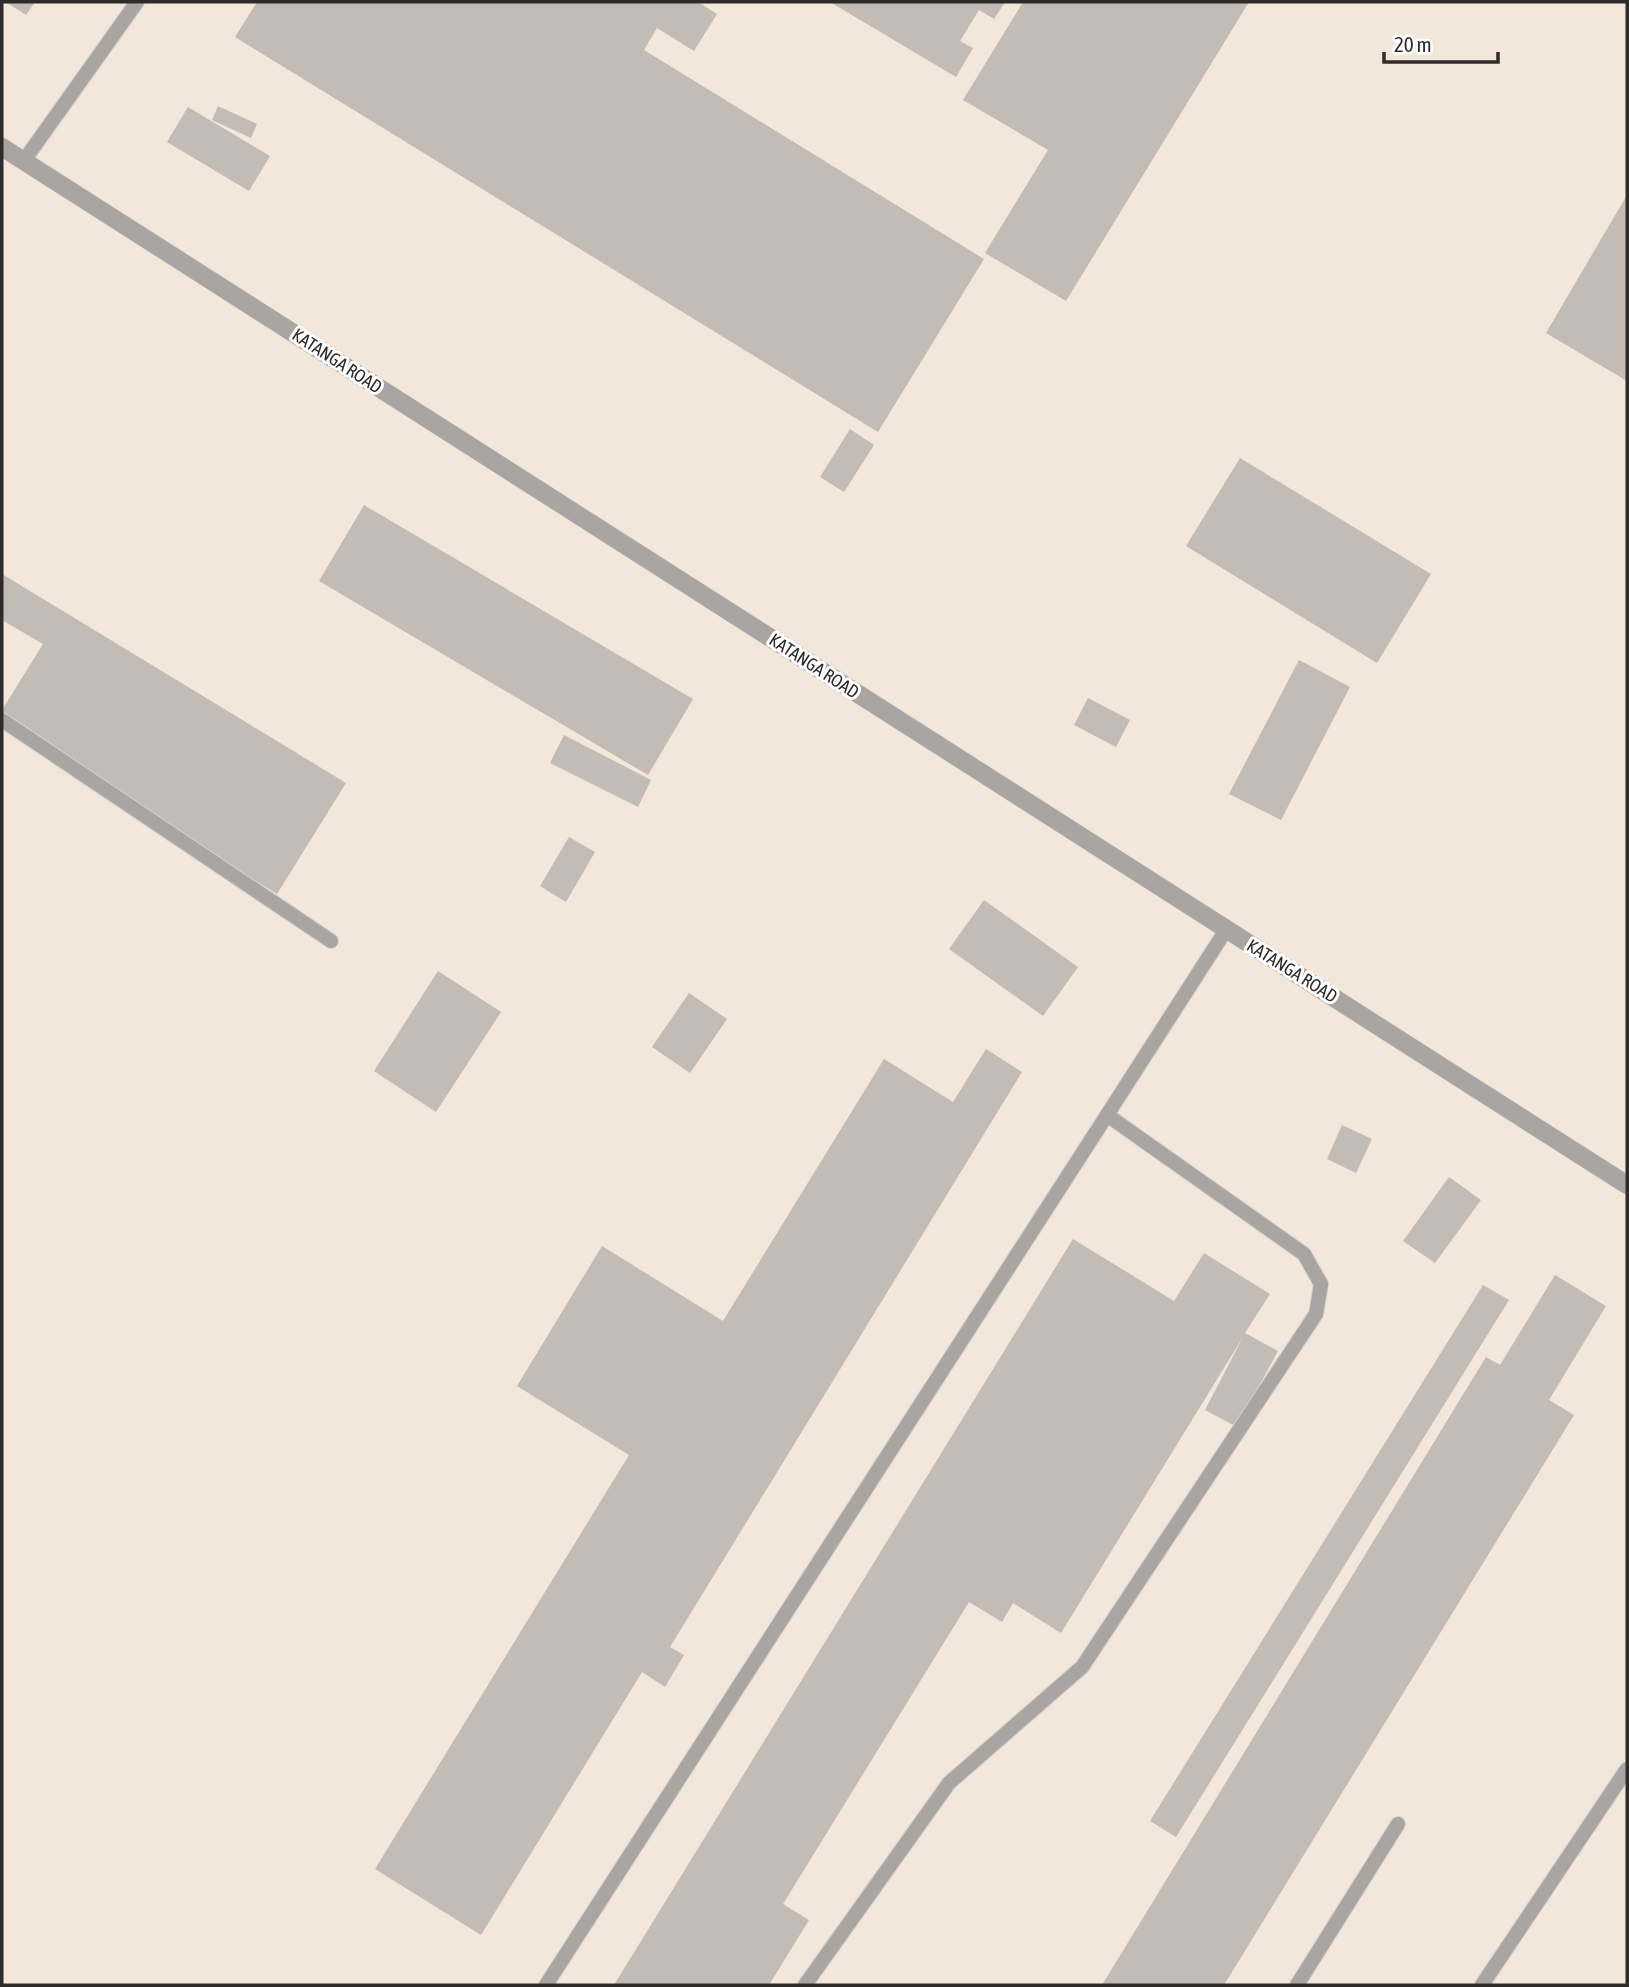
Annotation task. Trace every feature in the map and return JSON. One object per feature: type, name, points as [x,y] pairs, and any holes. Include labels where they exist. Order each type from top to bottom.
[{"type":"street","name":"KATANGA ROAD","points":[[2,147],[1627,1185]]},
{"type":"lane","points":[[23,162],[137,2]]},
{"type":"lane","points":[[2,720],[331,941]]},
{"type":"lane","points":[[546,1985],[1226,930]]},
{"type":"lane","points":[[805,1985],[949,1783],[1082,1667],[1316,1314],[1321,1284],[1304,1254],[1107,1115]]},
{"type":"lane","points":[[1482,1985],[1627,1769]]},
{"type":"lane","points":[[1297,1985],[1398,1824]]},
{"type":"shaded area","points":[[2,2],[1627,2],[1627,1985],[2,1985]]},
{"type":"building","points":[[6,2],[35,2],[26,15]]},
{"type":"building","points":[[257,2],[698,2],[717,14],[694,51],[657,28],[644,50],[984,259],[878,432],[235,37]]},
{"type":"building","points":[[830,2],[1005,2],[994,19],[979,10],[960,41],[973,48],[956,77]]},
{"type":"building","points":[[1023,2],[1249,2],[1066,301],[985,253],[1048,150],[963,100]]},
{"type":"building","points":[[218,106],[257,124],[251,138],[212,120]]},
{"type":"building","points":[[188,107],[270,156],[249,191],[167,142]]},
{"type":"building","points":[[1627,195],[1627,381],[1546,333]]},
{"type":"building","points":[[850,429],[874,445],[844,492],[820,477]]},
{"type":"building","points":[[1240,458],[1431,574],[1377,663],[1186,546]]},
{"type":"building","points":[[364,505],[693,699],[648,775],[319,581]]},
{"type":"building","points":[[2,574],[346,783],[277,894],[2,727],[2,710],[43,644],[2,620]]},
{"type":"building","points":[[1299,660],[1350,687],[1281,820],[1229,794]]},
{"type":"building","points":[[1088,698],[1130,720],[1116,747],[1074,725]]},
{"type":"building","points":[[564,735],[651,780],[638,807],[550,763]]},
{"type":"building","points":[[569,837],[595,852],[566,902],[540,886]]},
{"type":"building","points":[[984,900],[1078,967],[1043,1016],[949,949]]},
{"type":"building","points":[[438,971],[501,1012],[436,1112],[374,1071]]},
{"type":"building","points":[[689,993],[727,1019],[690,1073],[652,1047]]},
{"type":"building","points":[[986,1049],[1022,1072],[670,1647],[684,1655],[665,1687],[642,1672],[481,1935],[375,1869],[629,1455],[517,1386],[602,1246],[723,1321],[884,1059],[953,1102]]},
{"type":"building","points":[[1342,1125],[1372,1139],[1356,1173],[1327,1159]]},
{"type":"building","points":[[1449,1177],[1481,1200],[1435,1263],[1403,1241]]},
{"type":"building","points":[[1073,1239],[1174,1301],[1204,1253],[1270,1294],[1245,1333],[1278,1351],[1237,1427],[1205,1410],[1243,1337],[1061,1633],[1013,1603],[1002,1622],[969,1602],[783,1904],[809,1920],[769,1985],[614,1985]]},
{"type":"building","points":[[1555,1275],[1606,1306],[1549,1400],[1574,1415],[1224,1985],[1102,1985],[1486,1357],[1500,1365]]},
{"type":"building","points":[[1483,1285],[1509,1300],[1176,1837],[1150,1821]]}]
